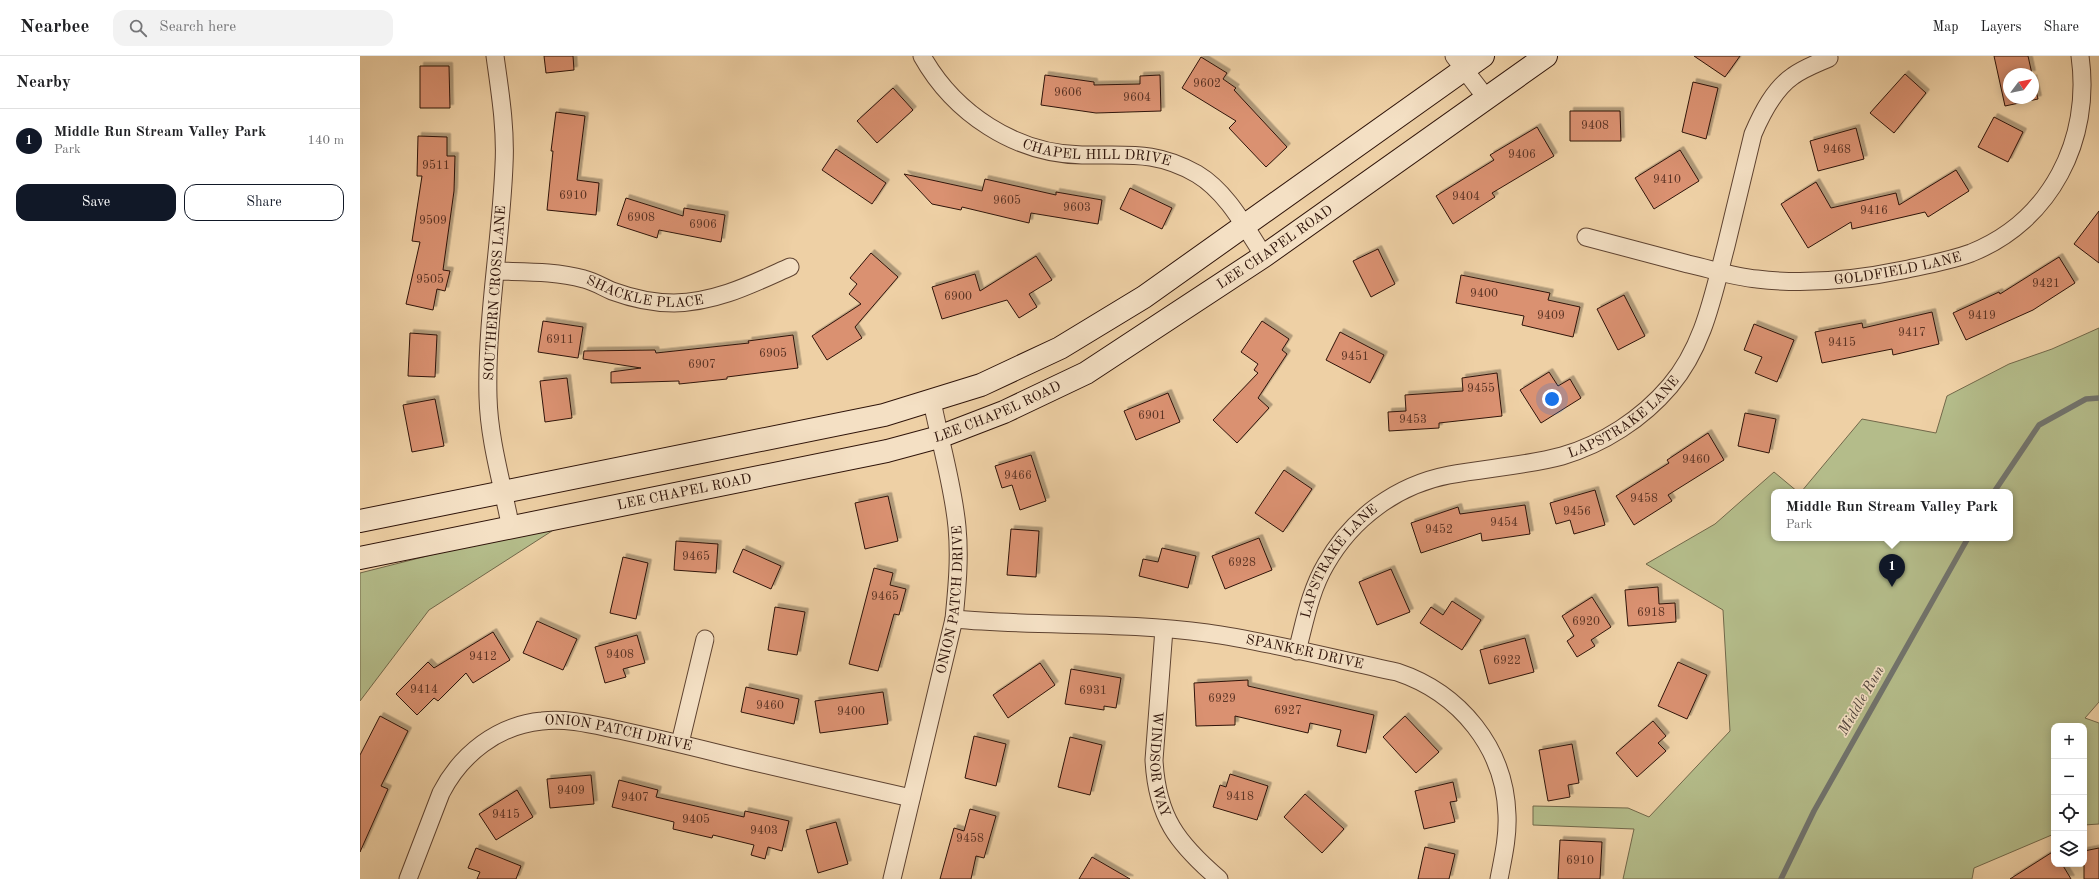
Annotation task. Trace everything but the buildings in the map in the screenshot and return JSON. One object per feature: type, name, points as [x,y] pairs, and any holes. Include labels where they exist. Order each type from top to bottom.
[{"type":"main road","points":[[360,521],[884,415],[981,385],[1060,348],[1144,297],[1244,226],[1460,62],[1483,56]]},
{"type":"main road","name":"LEE CHAPEL ROAD","points":[[360,558],[511,529],[880,453],[939,437],[1004,412],[1086,372],[1264,256],[1546,56]]},
{"type":"street","name":"SOUTHERN CROSS LANE","points":[[495,56],[504,130],[504,164],[488,359],[488,400],[493,438],[511,529]]},
{"type":"street","name":"CHAPEL HILL DRIVE","points":[[922,56],[932,74],[953,99],[984,124],[1033,147],[1065,154],[1142,155],[1177,164],[1198,175],[1214,186],[1264,256]]},
{"type":"street","name":"GOLDFIELD LANE","points":[[1586,238],[1719,272],[1756,279],[1815,282],[1848,280],[1948,261],[1993,242],[2010,231],[2042,202],[2066,162],[2078,130],[2084,94],[2080,56]]},
{"type":"street","name":"LAPSTRAKE LANE","points":[[1297,651],[1316,583],[1335,548],[1357,523],[1379,504],[1409,487],[1430,479],[1562,456],[1589,446],[1627,425],[1643,413],[1669,387],[1683,368],[1702,331],[1719,272],[1753,134],[1759,120],[1767,105],[1780,88],[1793,76],[1829,58]]},
{"type":"street","points":[[1460,62],[1487,99]]},
{"type":"street","name":"SHACKLE PLACE","points":[[496,271],[558,273],[586,279],[631,297],[674,303],[700,301],[723,296],[790,267]]},
{"type":"street","name":"ONION PATCH DRIVE","points":[[892,879],[954,619],[957,588],[957,527],[951,490],[932,400]]},
{"type":"street","name":"SPANKER DRIVE","points":[[954,619],[1001,624],[1164,629],[1207,633],[1397,672],[1424,682],[1453,702],[1469,717],[1489,747],[1504,786],[1507,816],[1506,841],[1498,879]]},
{"type":"street","name":"WINDSOR WAY","points":[[1164,629],[1154,760],[1158,794],[1168,822],[1183,844],[1219,879]]},
{"type":"street","points":[[680,743],[705,639]]},
{"type":"street","name":"ONION PATCH DRIVE","points":[[408,879],[447,781],[463,760],[483,743],[503,731],[541,721],[572,721],[680,743],[911,798]]},
{"type":"green space","points":[[2099,328],[2099,702],[2085,718],[2099,723],[2099,824],[2087,825],[2087,723],[2051,723],[2051,835],[1974,868],[1972,879],[1623,879],[1634,829],[1533,825],[1533,806],[1628,808],[1649,817],[1730,731],[1723,610],[1646,564],[1715,524],[1774,472],[1794,489],[1771,489],[1771,541],[2013,541],[2013,489],[1804,489],[1862,419],[1936,433],[1947,396],[2009,364],[2052,349]]},
{"type":"green space","points":[[569,520],[429,610],[360,701],[360,573]]},
{"type":"waterway","name":"Middle Run","points":[[1996,489],[2039,425],[2086,399],[2099,398]]},
{"type":"waterway","name":"Middle Run","points":[[1781,879],[1814,811],[1966,541]]},
{"type":"place","name":"Middle Run Stream Valley Park","points":[[1892,587]]}]
